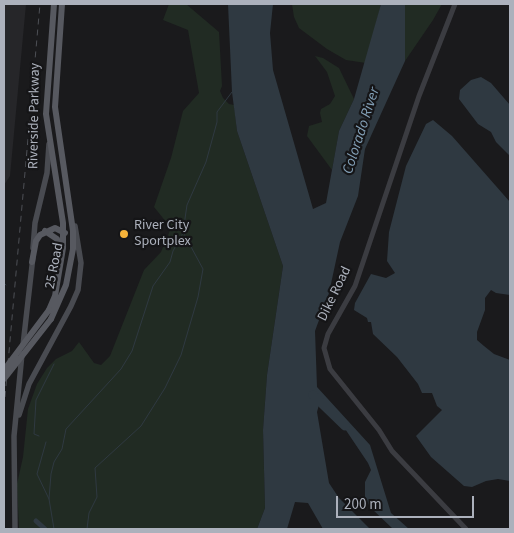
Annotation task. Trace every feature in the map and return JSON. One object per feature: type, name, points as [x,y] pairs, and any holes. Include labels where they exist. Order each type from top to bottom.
[{"type":"main road","name":"Riverside Parkway","points":[[15,529],[14,436],[33,237],[47,173],[49,138],[46,100],[54,4]]},
{"type":"main road","name":"Riverside Parkway","points":[[58,139],[55,88],[62,4]]},
{"type":"main road","points":[[54,13],[62,13]]},
{"type":"main road","name":"25 Road","points":[[4,370],[49,310],[60,273],[63,230],[49,138]]},
{"type":"main road","name":"25 Road","points":[[4,379],[51,319],[66,285],[73,241],[58,139]]},
{"type":"main road","name":"Riverside Parkway","points":[[14,436],[29,384],[72,306],[78,290],[80,255],[67,196]]},
{"type":"main road","points":[[32,262],[38,238],[45,231],[55,228],[63,230],[70,243],[70,260]]},
{"type":"main road","points":[[45,231],[54,236],[58,243],[60,273]]},
{"type":"street","name":"Dike Road","points":[[455,4],[419,96],[355,286],[328,334],[324,348],[330,368],[379,430],[392,451],[466,529]]},
{"type":"shaded area","points":[[4,4],[26,4],[10,176],[4,185]]},
{"type":"shaded area","points":[[169,4],[186,4],[219,32],[222,86],[220,91],[223,98],[229,104],[234,105],[237,131],[283,266],[267,375],[263,430],[265,508],[257,529],[19,529],[17,484],[23,457],[28,409],[37,384],[47,368],[56,359],[72,351],[79,342],[94,363],[101,365],[110,356],[144,270],[161,252],[171,228],[154,207],[171,158],[183,111],[199,93],[188,30],[163,20]]},
{"type":"shaded area","points":[[292,4],[381,4],[366,63],[346,60],[327,49],[299,28],[294,17]]},
{"type":"shaded area","points":[[405,4],[442,4],[405,61]]},
{"type":"shaded area","points":[[315,56],[323,58],[339,68],[354,99],[339,131],[332,170],[307,136],[309,126],[322,122],[321,109],[330,104],[335,96],[327,72]]},
{"type":"water","points":[[228,4],[273,4],[270,33],[273,70],[313,209],[326,203],[339,131],[354,99],[381,4],[405,4],[405,61],[365,149],[358,196],[340,242],[329,293],[315,331],[317,387],[370,445],[391,513],[409,529],[393,529],[370,507],[365,497],[365,482],[371,470],[368,463],[331,408],[320,401],[317,412],[329,483],[339,498],[370,529],[323,529],[308,503],[295,502],[287,529],[257,529],[265,508],[263,430],[267,375],[283,266],[237,131],[232,92]]},
{"type":"water","points":[[481,77],[491,83],[510,105],[510,156],[496,142],[491,132],[478,124],[459,99],[460,90],[471,80]]},
{"type":"water","points":[[433,120],[452,136],[510,202],[510,295],[496,293],[491,290],[485,298],[485,310],[477,332],[477,340],[494,354],[510,360],[510,481],[498,479],[486,481],[472,487],[464,486],[431,457],[416,436],[442,410],[437,406],[432,393],[422,393],[418,384],[397,357],[373,334],[371,322],[368,322],[367,318],[354,310],[355,303],[371,274],[386,278],[395,273],[387,261],[389,232],[406,166],[426,124]]},
{"type":"waterway","points":[[87,529],[89,513],[97,497],[95,468],[141,426],[165,388],[181,355],[198,297],[203,269],[183,232],[187,205],[206,162],[217,122],[217,112],[232,92]]},
{"type":"waterway","points":[[49,499],[51,474],[54,462],[62,449],[66,429],[121,369],[132,351],[153,286],[170,262],[173,251],[183,233]]},
{"type":"waterway","points":[[39,436],[34,434],[36,400],[54,364]]},
{"type":"waterway","name":"Colorado River","points":[[313,395],[345,426]]},
{"type":"waterway","points":[[46,442],[37,474],[49,499],[54,529]]},
{"type":"waterway","points":[[36,521],[45,529]]},
{"type":"railway","points":[[4,408],[40,4]]},
{"type":"place","name":"River City Sportplex","points":[[124,234]]}]
